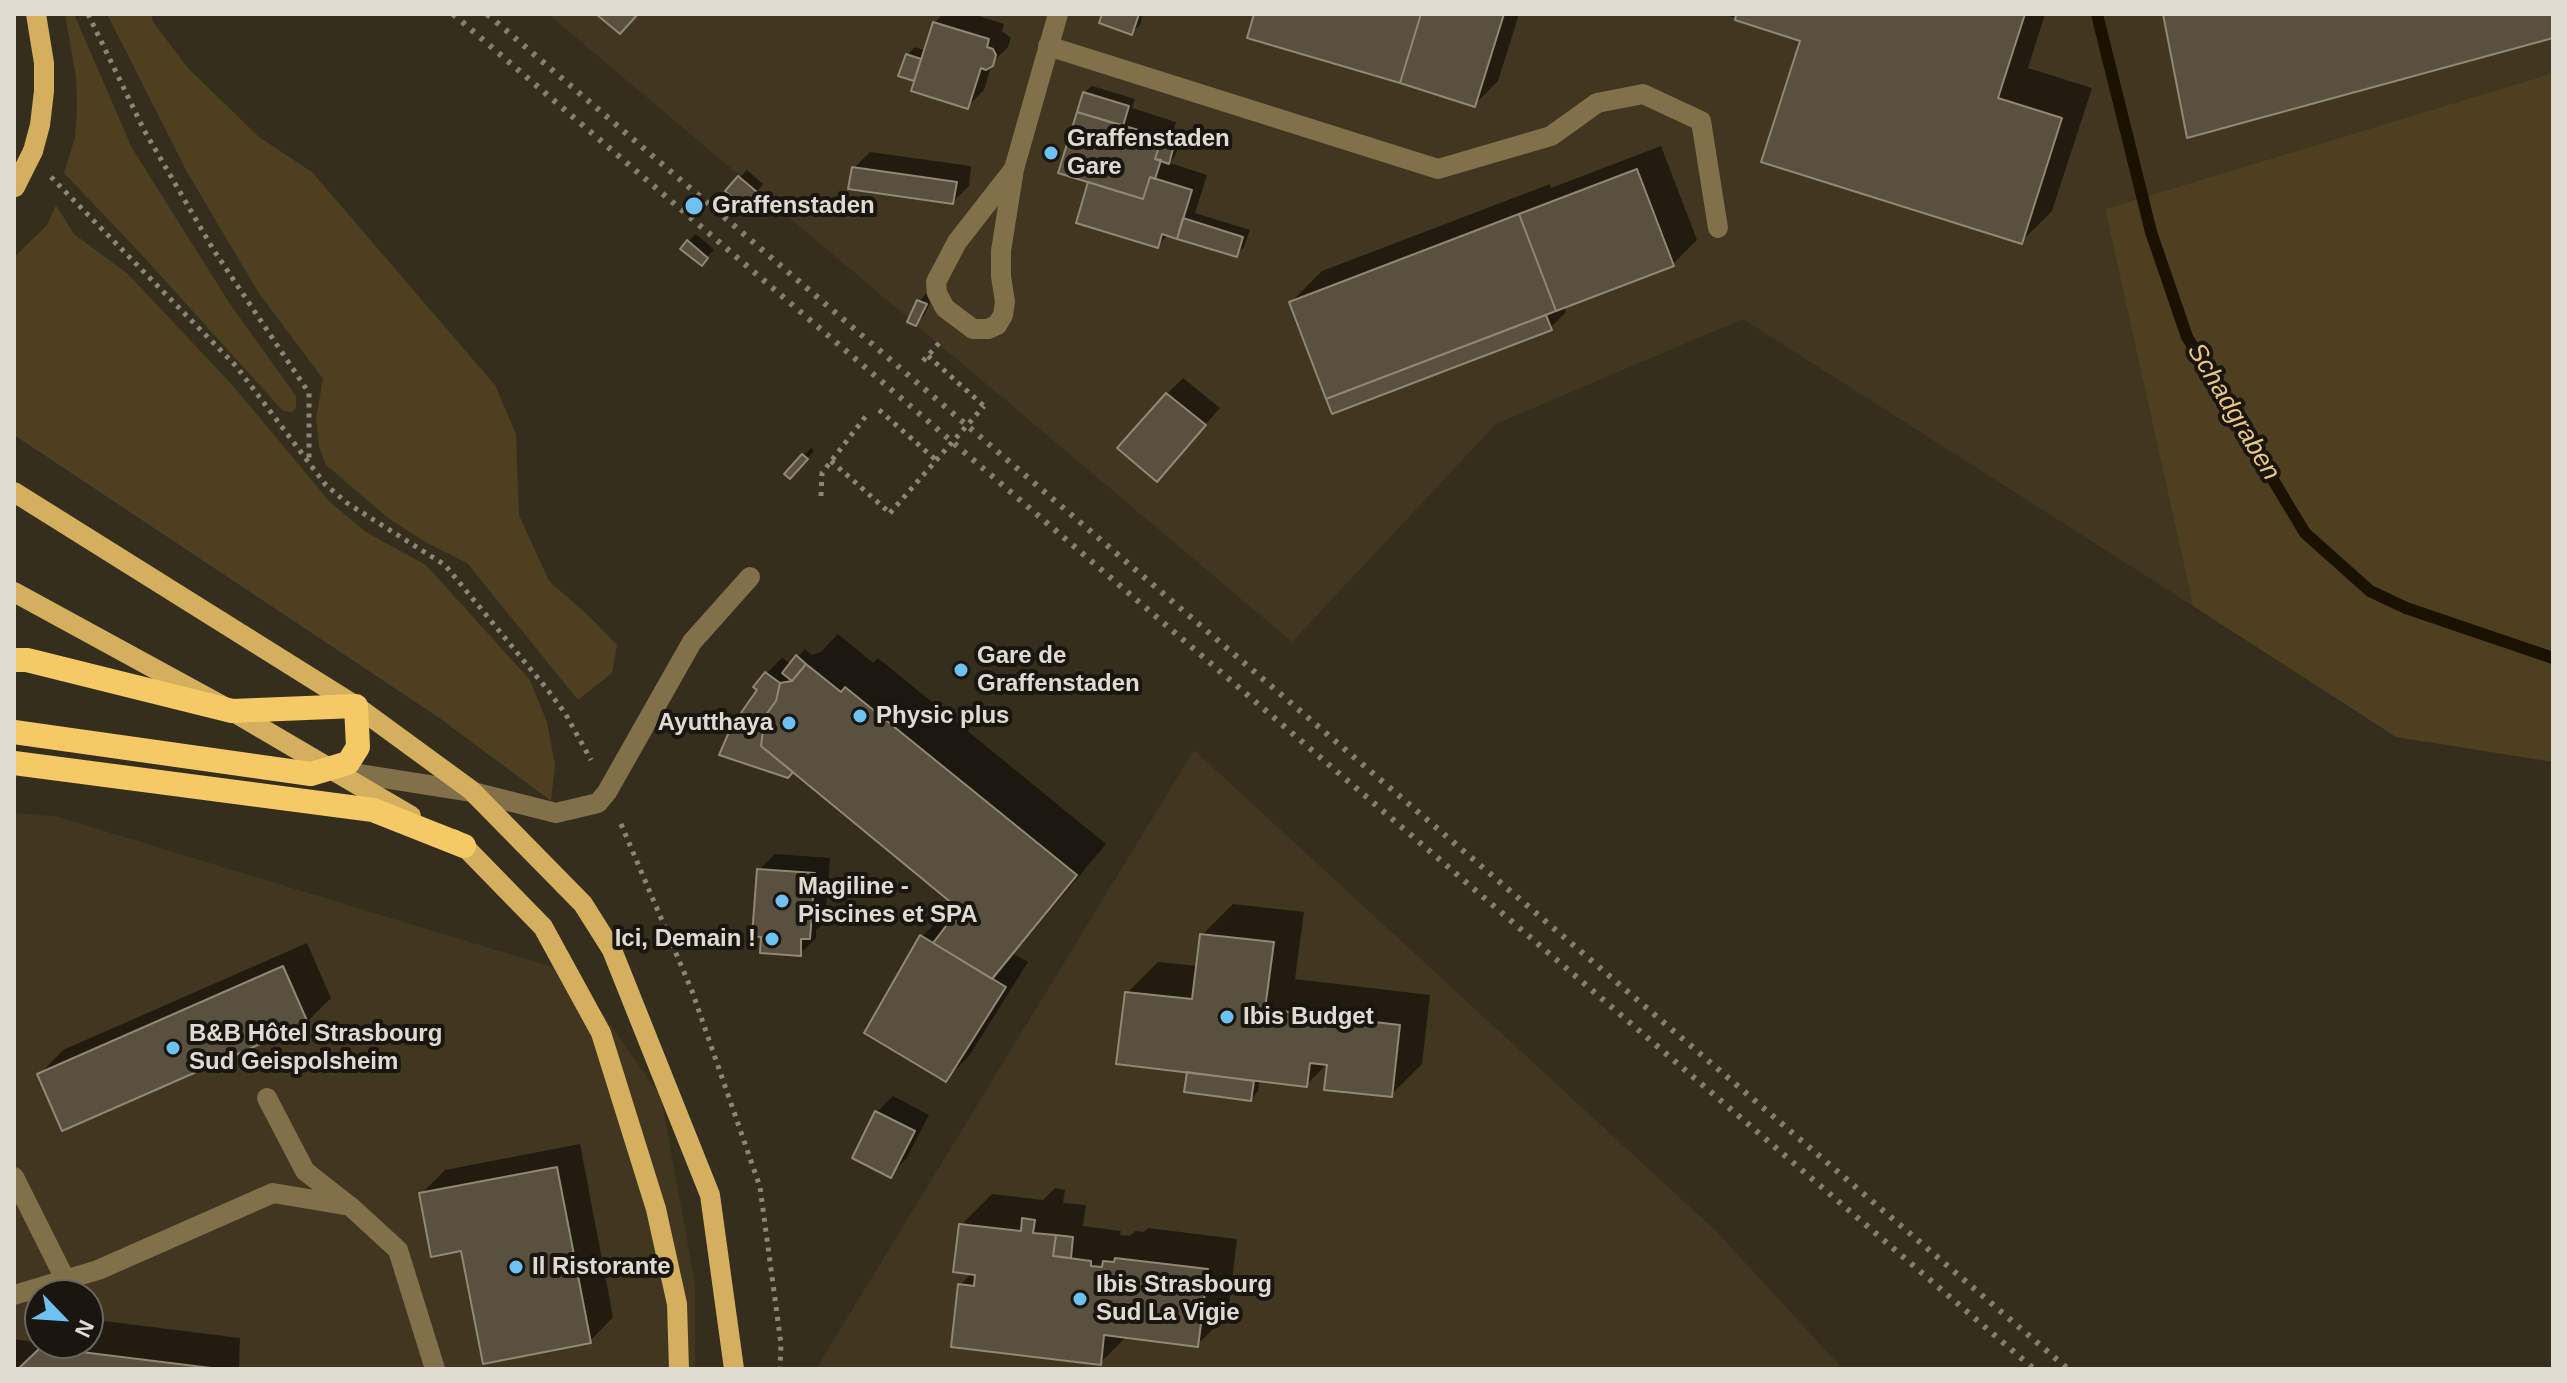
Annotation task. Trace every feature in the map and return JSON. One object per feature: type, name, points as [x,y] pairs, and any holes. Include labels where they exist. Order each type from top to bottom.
[{"type":"highway","points":[[14,660],[27,660],[232,711],[356,706],[358,747],[348,763],[311,774],[14,732]]},
{"type":"highway","points":[[14,763],[373,810],[464,846]]},
{"type":"main road","points":[[14,188],[33,151],[40,125],[44,63],[36,14]]},
{"type":"main road","points":[[14,492],[356,706],[473,792],[583,904],[612,950],[710,1195],[734,1369]]},
{"type":"main road","points":[[14,592],[232,711],[464,846],[543,927],[601,1033],[656,1209],[677,1304],[679,1369]]},
{"type":"street","points":[[1014,169],[957,242],[936,282],[937,293],[945,308],[973,329],[988,329],[997,325],[1003,315],[1005,302],[1001,251],[1014,169],[1058,14]]},
{"type":"street","points":[[1048,46],[1438,169],[1551,136],[1597,103],[1643,94],[1701,121],[1718,228]]},
{"type":"street","points":[[329,769],[473,792],[556,813],[598,803],[692,642],[750,577]]},
{"type":"street","points":[[267,1098],[305,1171],[350,1206],[398,1250],[435,1369]]},
{"type":"street","points":[[14,1177],[65,1279]]},
{"type":"street","points":[[72,1279],[273,1193],[350,1206]]},
{"type":"path","points":[[88,14],[144,130],[213,249],[309,393],[309,462]]},
{"type":"path","points":[[46,172],[236,366],[325,484],[347,503],[430,553],[454,575],[565,713],[607,792],[692,991],[760,1187],[781,1344],[780,1369]]},
{"type":"path","points":[[831,461],[890,513],[984,406],[926,359]]},
{"type":"path","points":[[879,410],[936,460]]},
{"type":"path","points":[[821,496],[822,473],[869,412]]},
{"type":"shaded area","points":[[65,14],[74,14],[132,148],[230,304],[296,396],[296,408],[292,412],[283,411],[64,173],[75,138],[77,109],[76,77]]},
{"type":"shaded area","points":[[107,14],[151,14],[153,22],[188,68],[259,137],[312,172],[495,385],[516,434],[519,515],[549,581],[617,645],[612,673],[578,700],[467,563],[425,542],[388,518],[326,465],[319,447],[316,418],[323,379],[258,292],[187,172]]},
{"type":"shaded area","points":[[548,14],[2553,14],[2553,73],[2105,209],[2193,606],[1743,319],[1496,424],[1292,642]]},
{"type":"shaded area","points":[[2553,73],[2553,762],[2396,737],[2193,606],[2105,209]]},
{"type":"shaded area","points":[[56,205],[74,234],[128,274],[235,388],[330,502],[366,532],[426,565],[530,680],[547,722],[555,765],[551,801],[438,717],[14,435],[14,257],[47,225]]},
{"type":"shaded area","points":[[1194,750],[1716,1231],[1843,1369],[816,1369]]},
{"type":"shaded area","points":[[14,813],[55,816],[575,974],[661,1097],[695,1283],[695,1369],[14,1369]]},
{"type":"building","points":[[596,14],[638,14],[620,34]]},
{"type":"building","points":[[1102,14],[1139,14],[1132,35],[1099,23]]},
{"type":"building","points":[[1254,14],[1421,14],[1400,83],[1247,38]]},
{"type":"building","points":[[1421,14],[1504,14],[1475,107],[1400,83]]},
{"type":"building","points":[[1736,14],[2025,14],[1998,98],[2062,118],[2022,244],[1761,162],[1800,41],[1735,20]]},
{"type":"building","points":[[2163,14],[2553,14],[2553,38],[2187,138]]},
{"type":"building","points":[[933,22],[989,39],[987,47],[993,49],[996,55],[993,66],[986,70],[981,68],[968,109],[911,91]]},
{"type":"building","points":[[906,54],[921,59],[914,81],[898,76]]},
{"type":"building","points":[[1083,92],[1129,106],[1123,126],[1077,112]]},
{"type":"building","points":[[1077,112],[1162,137],[1155,159],[1161,160],[1155,179],[1150,177],[1143,199],[1058,173]]},
{"type":"building","points":[[1162,137],[1175,141],[1169,164],[1155,159]]},
{"type":"building","points":[[852,167],[957,182],[953,204],[848,189]]},
{"type":"building","points":[[1637,169],[1674,266],[1556,311],[1519,214]]},
{"type":"building","points":[[738,176],[757,192],[744,208],[725,191]]},
{"type":"building","points":[[1150,177],[1192,190],[1177,239],[1162,234],[1158,248],[1076,223],[1088,182],[1143,199]]},
{"type":"building","points":[[1519,214],[1556,311],[1326,399],[1289,302]]},
{"type":"building","points":[[1183,218],[1243,237],[1237,257],[1177,239]]},
{"type":"building","points":[[687,240],[708,258],[702,266],[680,249]]},
{"type":"building","points":[[917,300],[927,304],[916,326],[907,322]]},
{"type":"building","points":[[1546,315],[1552,330],[1332,414],[1326,399]]},
{"type":"building","points":[[1166,393],[1206,425],[1157,482],[1117,448]]},
{"type":"building","points":[[802,454],[808,459],[790,479],[784,474]]},
{"type":"building","points":[[796,655],[806,664],[792,681],[782,673]]},
{"type":"building","points":[[806,664],[841,692],[845,687],[1077,875],[992,979],[933,943],[959,909],[761,746],[765,716],[776,701],[780,683],[792,681]]},
{"type":"building","points":[[765,672],[780,683],[776,701],[765,716],[761,746],[793,772],[788,778],[719,755],[729,732],[733,732],[736,720],[757,690],[753,687]]},
{"type":"building","points":[[757,869],[815,873],[810,939],[801,939],[801,956],[760,953],[761,937],[752,936]]},
{"type":"building","name":"Ibis Budget","points":[[1200,934],[1274,942],[1265,1009],[1400,1025],[1392,1097],[1324,1090],[1327,1065],[1310,1063],[1307,1087],[1116,1064],[1125,992],[1192,999]]},
{"type":"building","points":[[920,935],[1006,987],[946,1082],[864,1033]]},
{"type":"building","name":"B&B Hôtel Strasbourg Sud Geispolsheim","points":[[283,966],[308,1023],[62,1131],[37,1074]]},
{"type":"building","points":[[1187,1072],[1254,1081],[1251,1101],[1184,1092]]},
{"type":"building","points":[[875,1111],[915,1131],[891,1178],[852,1158]]},
{"type":"building","points":[[557,1167],[591,1343],[483,1364],[461,1251],[431,1257],[419,1193]]},
{"type":"building","name":"Ibis Strasbourg Sud La Vigie","points":[[1022,1218],[1035,1220],[1033,1233],[1056,1235],[1053,1256],[1091,1261],[1091,1266],[1102,1267],[1103,1261],[1114,1262],[1115,1258],[1208,1269],[1198,1347],[1104,1335],[1101,1365],[951,1347],[958,1284],[974,1286],[975,1275],[953,1272],[959,1224],[1021,1231]]},
{"type":"building","points":[[1056,1235],[1073,1237],[1071,1258],[1053,1256]]},
{"type":"building","points":[[104,1355],[211,1368],[211,1369],[18,1369],[28,1359],[104,1359]]},
{"type":"waterway","name":"Schadgraben","points":[[2097,14],[2151,232],[2187,337],[2305,533],[2370,591],[2406,608],[2553,658]]},
{"type":"railway","points":[[453,14],[2034,1369]]},
{"type":"railway","points":[[487,14],[2068,1369]]},
{"type":"place","name":"Graffenstaden Gare","points":[[1051,153]]},
{"type":"place","name":"Graffenstaden","points":[[694,206]]},
{"type":"place","name":"Gare de Graffenstaden","points":[[961,670]]},
{"type":"place","name":"Physic plus","points":[[860,716]]},
{"type":"place","name":"Ayutthaya","points":[[789,723]]},
{"type":"place","name":"Magiline - Piscines et SPA","points":[[782,901]]},
{"type":"place","name":"Ici, Demain !","points":[[772,939]]},
{"type":"place","name":"Ibis Budget","points":[[1227,1017]]},
{"type":"place","name":"B&B Hôtel Strasbourg Sud Geispolsheim","points":[[173,1048]]},
{"type":"place","name":"Il Ristorante","points":[[516,1267]]},
{"type":"place","name":"Ibis Strasbourg Sud La Vigie","points":[[1080,1299]]}]
